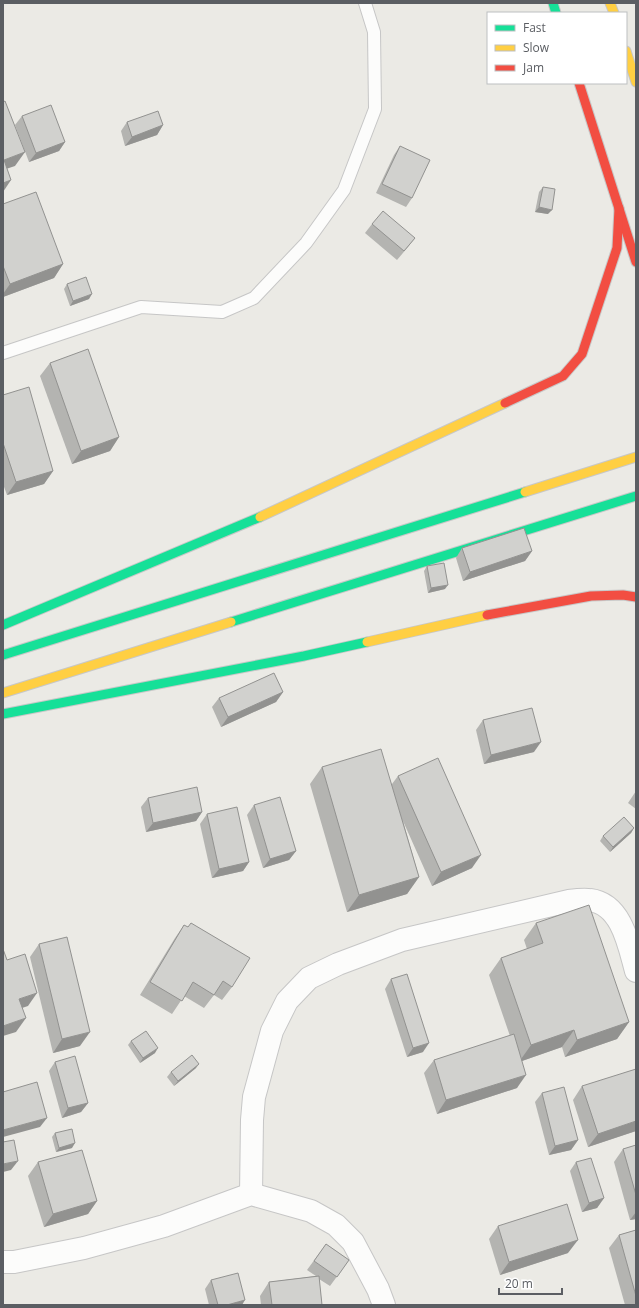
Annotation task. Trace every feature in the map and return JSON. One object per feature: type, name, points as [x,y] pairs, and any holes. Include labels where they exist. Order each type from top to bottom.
[{"type":"main road","points":[[627,54],[636,82]]},
{"type":"main road","points":[[579,84],[636,262]]},
{"type":"main road","points":[[3,625],[259,517],[563,376],[582,354],[617,248],[619,208]]},
{"type":"main road","points":[[3,655],[636,457]]},
{"type":"main road","points":[[3,693],[636,496]]},
{"type":"main road","points":[[3,714],[304,656],[495,613],[591,596],[623,595],[636,597]]},
{"type":"street","points":[[251,1194],[252,1120],[254,1097],[272,1031],[287,1001],[309,978],[338,964],[402,940],[569,901],[590,900],[603,904],[615,915],[624,930],[636,971]]},
{"type":"street","points":[[3,1262],[14,1262],[91,1246],[164,1226],[251,1194],[311,1211],[336,1225],[353,1242],[378,1289],[384,1305]]},
{"type":"lane","points":[[3,353],[141,307],[222,312],[254,298],[306,244],[344,190],[375,109],[374,32],[365,3]]},
{"type":"building","points":[[5,101],[25,152],[4,160],[11,180],[3,183],[3,102]]},
{"type":"building","points":[[51,105],[65,142],[36,153],[22,116]]},
{"type":"building","points":[[158,111],[163,125],[132,137],[127,122]]},
{"type":"building","points":[[400,146],[430,160],[412,198],[382,184]]},
{"type":"building","points":[[543,187],[555,189],[552,210],[539,207]]},
{"type":"building","points":[[36,192],[63,264],[10,284],[3,266],[3,204]]},
{"type":"building","points":[[383,211],[415,238],[404,251],[372,224]]},
{"type":"building","points":[[86,277],[92,294],[73,301],[67,284]]},
{"type":"building","points":[[88,349],[119,437],[81,451],[50,363]]},
{"type":"building","points":[[29,387],[53,471],[16,482],[3,443],[3,395]]},
{"type":"building","points":[[524,528],[532,551],[470,572],[462,548]]},
{"type":"building","points":[[444,563],[448,585],[431,588],[427,566]]},
{"type":"building","points":[[274,673],[283,692],[228,717],[219,698]]},
{"type":"building","points":[[532,708],[541,742],[491,755],[483,720]]},
{"type":"building","points":[[381,749],[419,877],[359,895],[322,767]]},
{"type":"building","points":[[438,758],[481,855],[441,872],[398,776]]},
{"type":"building","points":[[197,787],[202,812],[153,823],[148,798]]},
{"type":"building","points":[[280,797],[296,851],[270,859],[254,805]]},
{"type":"building","points":[[237,807],[249,862],[219,869],[207,814]]},
{"type":"building","points":[[624,817],[634,828],[613,847],[603,836]]},
{"type":"building","points":[[589,905],[629,1022],[577,1040],[574,1030],[531,1045],[501,958],[543,943],[536,923]]},
{"type":"building","points":[[191,923],[250,958],[232,987],[223,981],[214,995],[193,982],[182,1001],[150,982],[184,925],[188,927]]},
{"type":"building","points":[[67,937],[90,1032],[62,1039],[39,944]]},
{"type":"building","points":[[3,949],[7,960],[25,954],[37,993],[19,999],[26,1018],[3,1026]]},
{"type":"building","points":[[407,974],[429,1043],[413,1048],[391,979]]},
{"type":"building","points":[[146,1031],[158,1048],[143,1058],[131,1041]]},
{"type":"building","points":[[514,1034],[526,1075],[446,1100],[434,1060]]},
{"type":"building","points":[[192,1055],[199,1064],[178,1081],[171,1072]]},
{"type":"building","points":[[75,1056],[88,1103],[68,1108],[55,1062]]},
{"type":"building","points":[[636,1069],[636,1121],[598,1134],[582,1086]]},
{"type":"building","points":[[37,1082],[47,1118],[3,1130],[3,1092]]},
{"type":"building","points":[[564,1087],[578,1140],[555,1146],[542,1093]]},
{"type":"building","points":[[72,1129],[75,1143],[59,1148],[55,1133]]},
{"type":"building","points":[[14,1140],[18,1161],[3,1164],[3,1142]]},
{"type":"building","points":[[636,1145],[636,1195],[623,1149]]},
{"type":"building","points":[[82,1150],[97,1201],[53,1214],[38,1162]]},
{"type":"building","points":[[591,1158],[604,1198],[589,1203],[576,1162]]},
{"type":"building","points":[[567,1204],[578,1240],[509,1262],[498,1226]]},
{"type":"building","points":[[636,1230],[636,1296],[619,1235]]},
{"type":"building","points":[[326,1244],[349,1260],[337,1277],[314,1261]]},
{"type":"building","points":[[238,1273],[245,1300],[227,1305],[218,1305],[211,1280]]},
{"type":"building","points":[[319,1276],[322,1305],[272,1305],[269,1282]]},
{"type":"traffic: fast","points":[[553,3],[556,12]]},
{"type":"traffic: fast","points":[[3,655],[525,492]]},
{"type":"traffic: fast","points":[[231,622],[636,496]]},
{"type":"traffic: fast","points":[[3,625],[260,517]]},
{"type":"traffic: fast","points":[[3,714],[304,656],[367,642]]},
{"type":"traffic: slow","points":[[610,3],[614,12]]},
{"type":"traffic: slow","points":[[627,54],[636,82]]},
{"type":"traffic: slow","points":[[260,517],[505,403]]},
{"type":"traffic: slow","points":[[525,492],[636,457]]},
{"type":"traffic: slow","points":[[367,642],[487,615]]},
{"type":"traffic: slow","points":[[3,693],[231,622]]},
{"type":"traffic: jam","points":[[579,84],[636,262]]},
{"type":"traffic: jam","points":[[505,403],[563,376],[582,354],[617,248],[619,208]]},
{"type":"traffic: jam","points":[[487,615],[591,596],[623,595],[636,597]]}]
